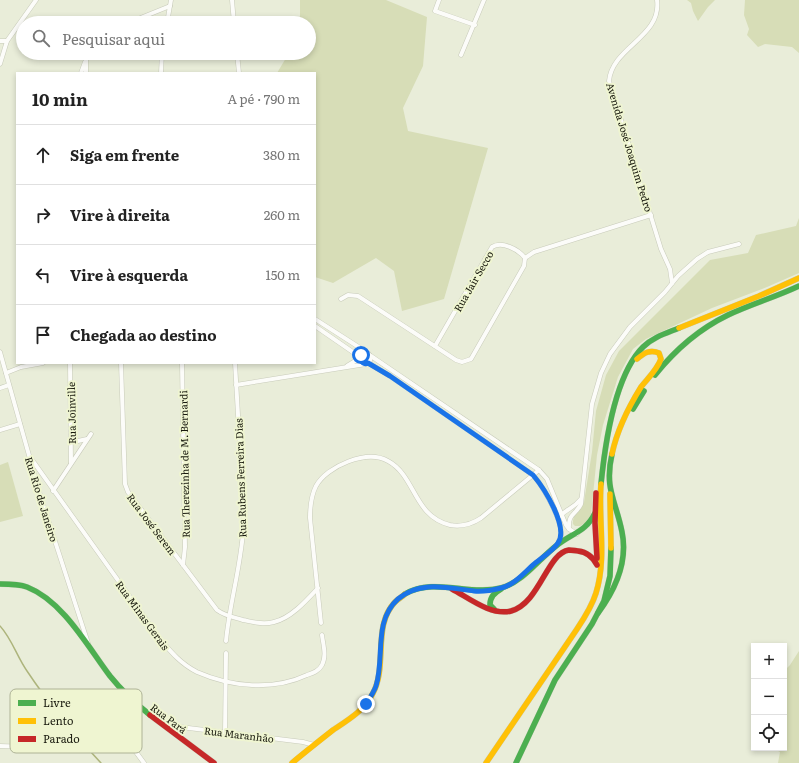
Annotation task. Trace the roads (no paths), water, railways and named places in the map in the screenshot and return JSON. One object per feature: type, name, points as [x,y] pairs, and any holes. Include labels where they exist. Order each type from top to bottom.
[{"type":"main road","points":[[486,763],[554,663],[588,611],[592,602],[599,581],[601,558],[600,488],[606,444],[616,402],[628,368],[643,347],[658,337],[799,278]]},
{"type":"main road","points":[[598,614],[607,589],[612,559],[609,509],[610,486],[618,446],[634,408],[648,384],[673,355],[700,332],[728,316],[799,286]]},
{"type":"main road","points":[[516,763],[554,681],[609,599],[617,580],[624,544],[612,499],[609,468],[619,432],[634,399],[661,360],[660,355],[656,351],[649,351],[637,359],[626,382],[599,465],[595,513],[597,565],[593,589],[588,605],[565,641],[554,663]]},
{"type":"main road","points":[[495,610],[490,605],[490,598],[494,592],[515,580],[558,544],[578,534],[587,527],[595,513]]},
{"type":"main road","points":[[292,763],[359,710],[371,697],[379,676],[381,639],[384,624],[390,610],[398,599],[418,588],[436,586],[452,589],[486,608],[510,611],[526,603],[532,597],[559,556],[565,552],[570,550],[588,553],[597,565]]},
{"type":"main road","points":[[512,763],[552,678],[593,615],[602,593],[612,559]]},
{"type":"main road","name":"Rua Pará","points":[[0,584],[17,584],[32,589],[57,608],[122,689]]},
{"type":"main road","points":[[452,589],[459,588],[475,591],[502,588]]},
{"type":"main road","points":[[491,763],[538,692],[544,678]]},
{"type":"main road","name":"Rua Pará","points":[[142,709],[214,763]]},
{"type":"street","points":[[25,16],[36,0]]},
{"type":"street","points":[[168,16],[172,0]]},
{"type":"street","points":[[232,0],[233,16]]},
{"type":"street","points":[[439,0],[435,12],[475,25]]},
{"type":"street","points":[[461,55],[475,25],[484,0]]},
{"type":"street","name":"Avenida José Joaquim Pedro","points":[[657,0],[656,13],[650,27],[643,36],[617,59],[611,70],[609,81],[661,249],[670,269],[672,283]]},
{"type":"street","points":[[145,16],[170,6]]},
{"type":"street","points":[[0,64],[7,41],[16,28]]},
{"type":"street","points":[[0,41],[7,41]]},
{"type":"street","points":[[81,72],[86,60]]},
{"type":"street","points":[[86,60],[86,72]]},
{"type":"street","points":[[160,72],[161,60]]},
{"type":"street","points":[[238,60],[239,72]]},
{"type":"street","points":[[341,299],[348,295],[358,296],[459,361],[466,362],[471,359],[524,266],[525,258],[534,252],[651,215]]},
{"type":"street","name":"Rua Jair Secco","points":[[435,346],[492,248],[498,244],[505,245],[525,258]]},
{"type":"street","points":[[569,529],[570,516],[580,507],[590,414],[594,394],[601,373],[610,354],[623,336],[697,258],[704,254],[739,244]]},
{"type":"street","points":[[316,320],[539,470],[546,479],[569,529],[578,534]]},
{"type":"street","points":[[316,327],[360,357],[362,363],[367,363],[396,380],[533,475],[547,493],[558,520],[562,533],[558,544]]},
{"type":"street","points":[[350,350],[354,345]]},
{"type":"street","name":"Rua Rio de Janeiro","points":[[0,352],[41,498],[88,646]]},
{"type":"street","points":[[345,367],[364,353],[369,355]]},
{"type":"street","points":[[236,385],[367,363],[371,360],[369,355]]},
{"type":"street","points":[[6,373],[21,367],[38,364]]},
{"type":"street","name":"Rua Joinville","points":[[70,364],[71,463]]},
{"type":"street","name":"Rua José Serem","points":[[121,364],[125,484],[128,492],[217,610],[229,616]]},
{"type":"street","name":"Rua Therezinha de M. Bernardi","points":[[182,364],[185,547],[183,565]]},
{"type":"street","name":"Rua Rubens Ferreira Dias","points":[[226,641],[229,616],[244,536],[235,364]]},
{"type":"street","points":[[0,388],[9,385]]},
{"type":"street","points":[[0,430],[20,424]]},
{"type":"street","points":[[53,491],[91,434]]},
{"type":"street","points":[[71,440],[78,441],[88,439]]},
{"type":"street","name":"Rua Minas Gerais","points":[[30,457],[160,639],[174,656],[185,665],[196,671],[226,682],[247,685],[280,684],[299,679],[317,670],[322,665],[325,654],[322,635]]},
{"type":"street","points":[[321,624],[310,506],[312,494],[323,477],[352,460],[378,457],[387,460],[396,466],[424,510],[442,523],[461,526],[475,522],[481,518],[539,470]]},
{"type":"street","points":[[558,520],[561,514],[574,507],[581,499]]},
{"type":"street","points":[[557,504],[566,510]]},
{"type":"street","points":[[229,616],[258,623],[274,622],[294,611],[318,588]]},
{"type":"street","points":[[225,733],[226,652]]},
{"type":"street","name":"Rua Maranhão","points":[[163,725],[303,742],[314,745]]},
{"type":"street","points":[[0,746],[10,746]]},
{"type":"street","points":[[137,753],[144,763]]},
{"type":"waterway","points":[[0,626],[8,637],[23,666],[40,689]]},
{"type":"waterway","points":[[92,753],[101,763]]}]
